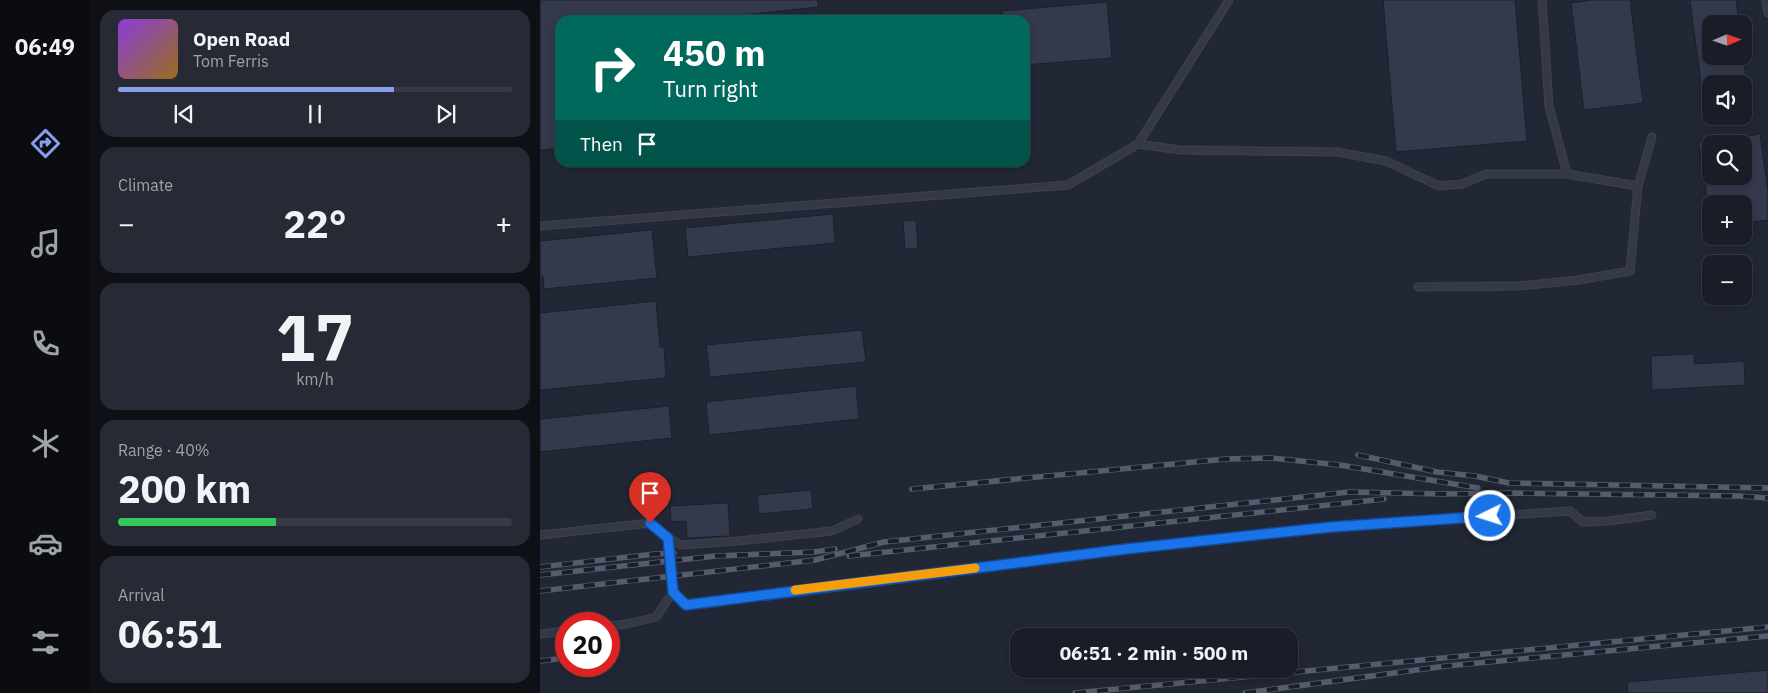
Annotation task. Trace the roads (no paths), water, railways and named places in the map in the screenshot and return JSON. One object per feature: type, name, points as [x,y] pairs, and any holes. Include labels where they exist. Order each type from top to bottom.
[{"type":"lane","points":[[540,226],[1068,185],[1138,144],[1229,0]]},
{"type":"lane","points":[[1542,0],[1550,106],[1567,174]]},
{"type":"lane","points":[[1766,0],[1768,13]]},
{"type":"lane","points":[[1418,287],[1520,286],[1578,280],[1630,271],[1638,186],[1652,137]]},
{"type":"lane","points":[[1138,144],[1180,150],[1337,152],[1386,161],[1439,186],[1462,184],[1486,174],[1567,174],[1638,186]]},
{"type":"lane","points":[[673,592],[686,605],[1126,549],[1331,527],[1570,511],[1583,522],[1608,521],[1652,515]]},
{"type":"lane","points":[[540,534],[650,523],[668,538],[681,545],[738,541],[832,530],[858,519]]},
{"type":"lane","points":[[620,625],[656,617],[673,592],[668,538]]},
{"type":"lane","points":[[540,634],[555,632]]},
{"type":"railway","points":[[1358,455],[1437,472],[1475,476],[1509,483],[1768,488]]},
{"type":"railway","points":[[912,489],[1226,459],[1271,458],[1340,465],[1478,488]]},
{"type":"railway","points":[[540,591],[815,560],[884,542],[1349,492],[1740,496],[1768,498]]},
{"type":"railway","points":[[849,556],[1384,499]]},
{"type":"railway","points":[[540,575],[716,556],[814,552],[835,549]]},
{"type":"railway","points":[[540,567],[674,553]]},
{"type":"railway","points":[[1075,693],[1768,627]]},
{"type":"railway","points":[[1245,693],[1446,666],[1768,636]]},
{"type":"railway","points":[[540,661],[555,659]]}]
